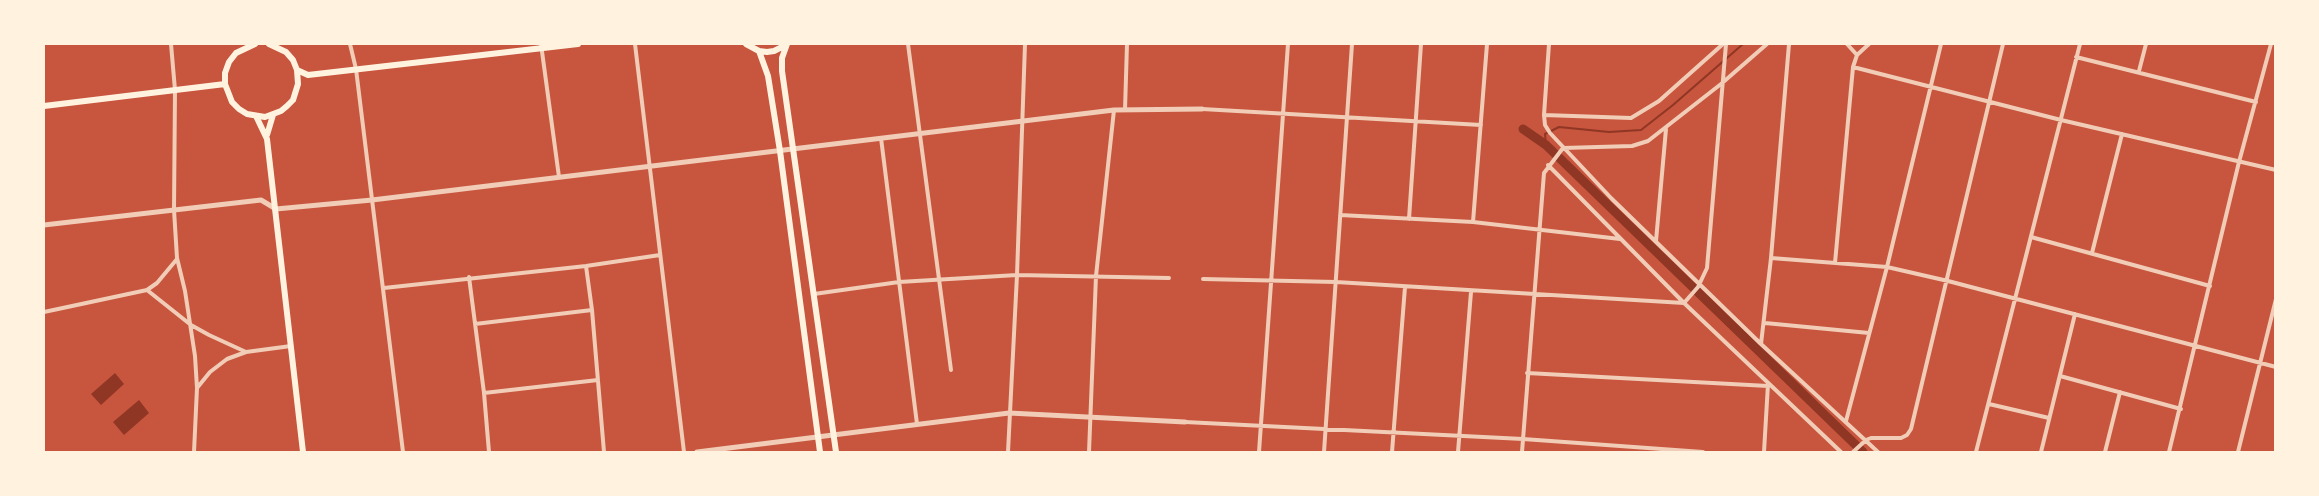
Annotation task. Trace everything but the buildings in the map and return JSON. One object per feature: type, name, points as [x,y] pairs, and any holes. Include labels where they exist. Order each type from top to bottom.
[{"type":"main road","points":[[255,44],[236,52],[225,72],[225,84],[232,102],[239,109],[256,116],[273,115],[288,106],[293,100],[298,84],[297,70],[286,52],[269,44]]},
{"type":"main road","points":[[297,70],[308,75],[541,45],[578,44]]},
{"type":"main road","points":[[746,44],[759,51],[774,51],[787,44]]},
{"type":"main road","points":[[787,44],[782,58],[782,71],[836,453]]},
{"type":"main road","points":[[759,51],[768,76],[780,152],[820,453]]},
{"type":"main road","points":[[298,84],[308,75]]},
{"type":"main road","points":[[44,106],[225,84]]},
{"type":"main road","points":[[273,115],[268,126],[267,139],[303,453]]},
{"type":"main road","points":[[256,116],[267,139]]},
{"type":"street","points":[[171,44],[175,90],[174,210],[177,258],[191,325],[197,388],[194,453]]},
{"type":"street","points":[[350,44],[356,69],[403,453]]},
{"type":"street","points":[[635,44],[684,453]]},
{"type":"street","points":[[908,44],[951,370]]},
{"type":"street","points":[[1008,453],[1025,44]]},
{"type":"street","points":[[1125,110],[1127,44]]},
{"type":"street","points":[[1259,453],[1288,44]]},
{"type":"street","points":[[1324,453],[1352,44]]},
{"type":"street","points":[[1409,219],[1421,44]]},
{"type":"street","points":[[1473,222],[1487,44]]},
{"type":"street","points":[[1549,44],[1545,125],[1561,149],[1699,285],[1878,453]]},
{"type":"street","points":[[1544,115],[1631,118],[1659,100],[1725,44]]},
{"type":"street","points":[[1203,279],[1336,282],[1533,296],[1684,303],[1699,285],[1707,268],[1725,44]]},
{"type":"street","points":[[1522,453],[1544,172],[1548,165],[1561,149],[1632,146],[1648,141],[1721,84],[1767,44]]},
{"type":"street","points":[[1761,344],[1765,323],[1789,44]]},
{"type":"street","points":[[1847,44],[1857,55]]},
{"type":"street","points":[[1835,263],[1853,67],[1857,55],[1869,44]]},
{"type":"street","points":[[1846,422],[1887,267],[1941,44]]},
{"type":"street","points":[[1853,453],[1865,441],[1878,436],[1901,438],[1911,429],[1948,281],[2002,44]]},
{"type":"street","points":[[1976,453],[2080,44]]},
{"type":"street","points":[[2139,71],[2146,44]]},
{"type":"street","points":[[2169,453],[2239,162],[2271,44]]},
{"type":"street","points":[[541,45],[559,177]]},
{"type":"street","points":[[2076,57],[2256,102]]},
{"type":"street","points":[[1853,67],[2061,120],[2276,170]]},
{"type":"street","points":[[44,225],[261,200],[276,209],[372,200],[1114,110],[1202,109],[1481,125]]},
{"type":"street","points":[[1089,453],[1096,276],[1114,110]]},
{"type":"street","points":[[1656,242],[1666,128]]},
{"type":"street","points":[[2092,253],[2122,134]]},
{"type":"street","points":[[881,137],[917,424]]},
{"type":"street","points":[[1548,165],[1684,303],[1841,453]]},
{"type":"street","points":[[1340,215],[1473,222],[1620,239]]},
{"type":"street","points":[[2031,237],[2210,286]]},
{"type":"street","points":[[384,288],[585,266],[660,255]]},
{"type":"street","points":[[44,312],[147,290],[157,283],[177,258]]},
{"type":"street","points":[[1771,258],[1887,267],[2015,298],[2276,367]]},
{"type":"street","points":[[585,266],[592,310],[604,453]]},
{"type":"street","points":[[813,294],[899,282],[1017,275],[1169,278]]},
{"type":"street","points":[[469,278],[484,393],[489,453]]},
{"type":"street","points":[[1392,453],[1405,287]]},
{"type":"street","points":[[147,290],[191,325],[209,336],[246,351]]},
{"type":"street","points":[[1458,453],[1471,292]]},
{"type":"street","points":[[2238,453],[2276,299]]},
{"type":"street","points":[[475,324],[592,310]]},
{"type":"street","points":[[2041,453],[2075,314]]},
{"type":"street","points":[[1765,323],[1869,333]]},
{"type":"street","points":[[197,388],[219,366],[246,351],[291,346]]},
{"type":"street","points":[[1527,373],[1768,384]]},
{"type":"street","points":[[2060,376],[2181,409]]},
{"type":"street","points":[[484,393],[598,380]]},
{"type":"street","points":[[1764,453],[1768,384]]},
{"type":"street","points":[[2105,453],[2120,392]]},
{"type":"street","points":[[1989,404],[2049,418]]},
{"type":"street","points":[[697,453],[1009,413],[1523,439],[1703,453]]},
{"type":"shaded area","points":[[115,373],[124,384],[101,405],[91,394]]},
{"type":"shaded area","points":[[139,400],[149,413],[124,435],[113,422]]},
{"type":"waterway","points":[[1546,145],[1545,134],[1559,127],[1609,132],[1641,130],[1743,44]]},
{"type":"waterway","points":[[1523,129],[1546,145],[1863,452]]}]
